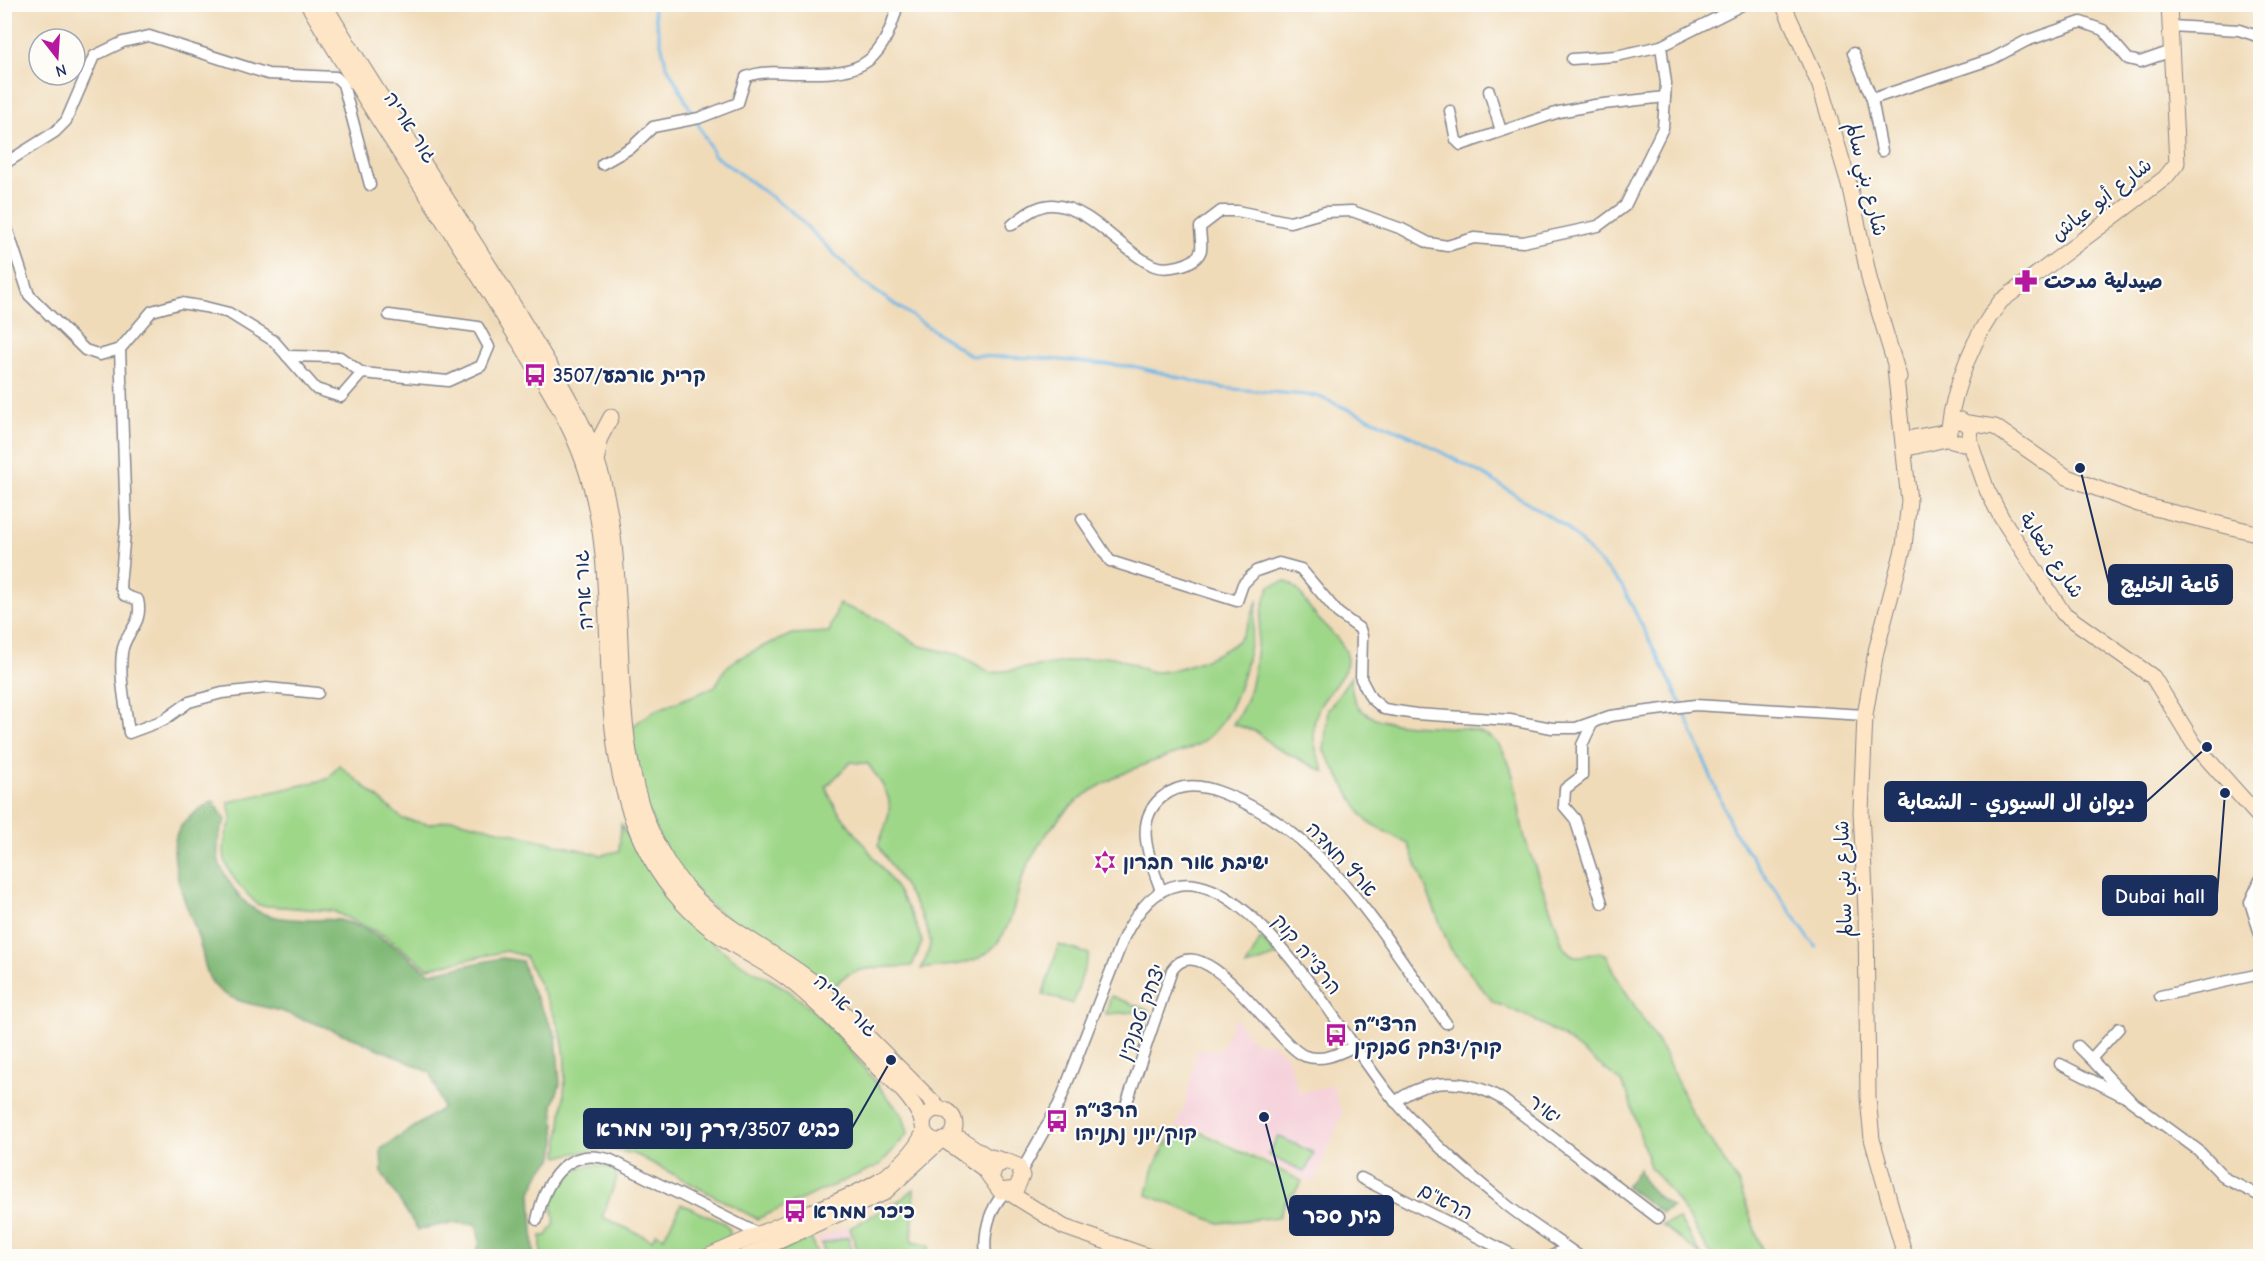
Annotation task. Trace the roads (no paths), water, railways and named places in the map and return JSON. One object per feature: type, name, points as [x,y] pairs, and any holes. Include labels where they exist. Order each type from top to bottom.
[{"type":"main road","name":"גור אריה","points":[[309,4],[452,230],[551,394],[583,461],[599,528],[612,711],[620,774],[638,832],[656,868],[680,900],[704,923],[735,946],[784,976],[834,1020],[908,1098],[920,1113],[924,1128]]},
{"type":"main road","name":"גור אריה","points":[[324,4],[464,223],[556,377],[582,424],[598,463],[612,526],[626,717],[634,771],[644,810],[658,844],[676,874],[696,898],[726,925],[792,966],[813,982],[941,1110]]},
{"type":"main road","name":"شارع بني سالم","points":[[1783,4],[1820,86],[1849,184],[1870,282],[1895,368],[1909,443],[1909,501],[1904,546],[1875,651],[1864,715],[1861,812],[1866,912],[1868,1098],[1872,1139],[1905,1257]]},
{"type":"main road","name":"شارع أبو عياش","points":[[1960,432],[1951,409],[1973,344],[1984,321],[2001,301],[2173,169],[2178,154],[2169,4]]},
{"type":"main road","points":[[598,463],[599,440],[611,417]]},
{"type":"main road","points":[[1909,443],[1960,432],[1994,434],[2018,444],[2067,477],[2138,504],[2260,534]]},
{"type":"main road","name":"شارع شعابة","points":[[1960,432],[2001,517],[2063,613],[2153,677],[2194,744],[2260,818]]},
{"type":"main road","points":[[742,1250],[759,1234],[876,1182],[913,1152],[927,1115],[941,1110],[950,1114],[960,1138],[966,1143],[1015,1169],[1027,1194],[1053,1220]]},
{"type":"main road","points":[[709,1257],[742,1250],[884,1193],[952,1134],[955,1124]]},
{"type":"main road","points":[[924,1128],[931,1139],[942,1141],[984,1169],[999,1187],[1053,1220],[1083,1234],[1147,1257]]},
{"type":"main road","points":[[999,1187],[995,1167],[1015,1169]]},
{"type":"main road","points":[[999,1187],[1016,1189],[1015,1169]]},
{"type":"street","points":[[602,164],[632,147],[653,127],[699,118],[738,103],[746,77],[756,73],[824,74],[852,70],[875,57],[886,40],[898,4]]},
{"type":"street","points":[[1572,59],[1616,56],[1661,45],[1744,4]]},
{"type":"street","points":[[1872,99],[1983,63],[2026,41],[2081,22],[2103,30],[2128,59],[2140,62],[2172,51]]},
{"type":"street","points":[[2171,26],[2239,30],[2260,37]]},
{"type":"street","points":[[4,164],[55,132],[66,121],[94,56],[123,42],[149,36],[268,74],[336,77],[343,84],[370,185]]},
{"type":"street","points":[[1012,225],[1028,213],[1050,205],[1067,207],[1105,230],[1154,266],[1178,266],[1192,262],[1201,250],[1200,227],[1221,211],[1290,222],[1324,212],[1352,211],[1402,229],[1429,243],[1447,246],[1474,238],[1523,242],[1598,226],[1625,206],[1664,128],[1665,97],[1661,45]]},
{"type":"street","points":[[1853,53],[1872,99],[1882,151]]},
{"type":"street","points":[[1489,91],[1501,130]]},
{"type":"street","points":[[1450,111],[1456,140],[1461,145],[1501,130],[1568,110],[1665,97]]},
{"type":"street","points":[[4,219],[29,295],[86,350],[100,355],[120,349],[152,311],[181,303],[229,313],[274,341],[316,389],[340,397],[362,373]]},
{"type":"street","points":[[287,356],[340,357],[362,373],[448,381],[482,366],[489,347],[478,327],[389,315]]},
{"type":"street","points":[[120,349],[126,521],[120,586],[124,595],[138,600],[140,608],[140,619],[122,651],[129,733],[164,720],[189,702],[222,693],[267,688],[318,693]]},
{"type":"street","points":[[1082,519],[1110,561],[1237,601],[1243,584],[1256,571],[1279,563],[1301,569],[1338,613],[1360,629],[1362,636],[1360,679],[1371,698],[1384,709],[1416,714],[1510,720],[1552,728],[1576,728],[1593,724],[1610,716],[1695,705],[1864,715]]},
{"type":"street","points":[[1593,724],[1582,745],[1582,776],[1565,789],[1564,806],[1575,819],[1602,903]]},
{"type":"street","name":"ארץ חמדה","points":[[1161,891],[1145,842],[1146,820],[1157,801],[1166,794],[1188,785],[1201,786],[1240,800],[1288,828],[1334,870],[1446,1023]]},
{"type":"street","points":[[2260,880],[2250,902],[2260,934]]},
{"type":"street","name":"הרצי\"ה קוק","points":[[1161,891],[1179,885],[1214,890],[1251,914],[1289,955],[1353,1047],[1395,1102],[1479,1182],[1578,1257]]},
{"type":"street","points":[[1015,1169],[1039,1141],[1059,1104],[1124,937],[1136,914],[1161,891]]},
{"type":"street","name":"יצחק טבנקין","points":[[1125,1108],[1172,970],[1178,962],[1184,960],[1206,965],[1232,983],[1284,1043],[1299,1054],[1314,1059],[1323,1058],[1353,1047]]},
{"type":"street","points":[[2160,996],[2260,974]]},
{"type":"street","points":[[2091,1059],[2119,1028]]},
{"type":"street","points":[[2078,1046],[2131,1101]]},
{"type":"street","points":[[2060,1064],[2131,1101],[2198,1150],[2226,1179],[2260,1196]]},
{"type":"street","name":"יאיר","points":[[1395,1102],[1405,1095],[1437,1084],[1467,1083],[1481,1088],[1502,1099],[1658,1218]]},
{"type":"street","points":[[537,1220],[544,1190],[556,1174],[573,1161],[599,1157],[759,1234]]},
{"type":"street","name":"הרא\"ם","points":[[1361,1178],[1515,1257]]},
{"type":"street","points":[[986,1257],[987,1226],[999,1187]]},
{"type":"street","points":[[734,1220],[741,1234],[742,1250]]},
{"type":"street","points":[[1552,1257],[1567,1248]]},
{"type":"waterway","points":[[652,4],[666,64],[694,116]]},
{"type":"waterway","points":[[697,122],[714,155],[792,212],[865,284],[971,356],[1039,358],[1137,367],[1222,388],[1317,396],[1411,436],[1486,476],[1566,527],[1622,586],[1681,703]]},
{"type":"waterway","points":[[1683,709],[1734,832],[1816,947]]},
{"type":"place","name":"صيدلية مدحت","points":[[2026,281]]},
{"type":"place","name":"קרית ארבע/3507","points":[[535,375]]},
{"type":"place","name":"قاعة الخليج","points":[[2080,468]]},
{"type":"place","name":"ديوان ال السيوري - الشعابة","points":[[2207,747]]},
{"type":"place","name":"Dubai hall","points":[[2225,793]]},
{"type":"place","name":"ישיבת אור חברון","points":[[1105,862]]},
{"type":"place","name":"הרצי״ה קוק/יצחק טבנקין","points":[[1336,1035]]},
{"type":"place","name":"כביש 3507/דרך נופי ממרא","points":[[891,1060]]},
{"type":"place","name":"בית ספר","points":[[1264,1117]]},
{"type":"place","name":"הרצי״ה קוק/יוני נתניהו","points":[[1057,1121]]},
{"type":"place","name":"כיכר ממרא","points":[[795,1211]]}]
